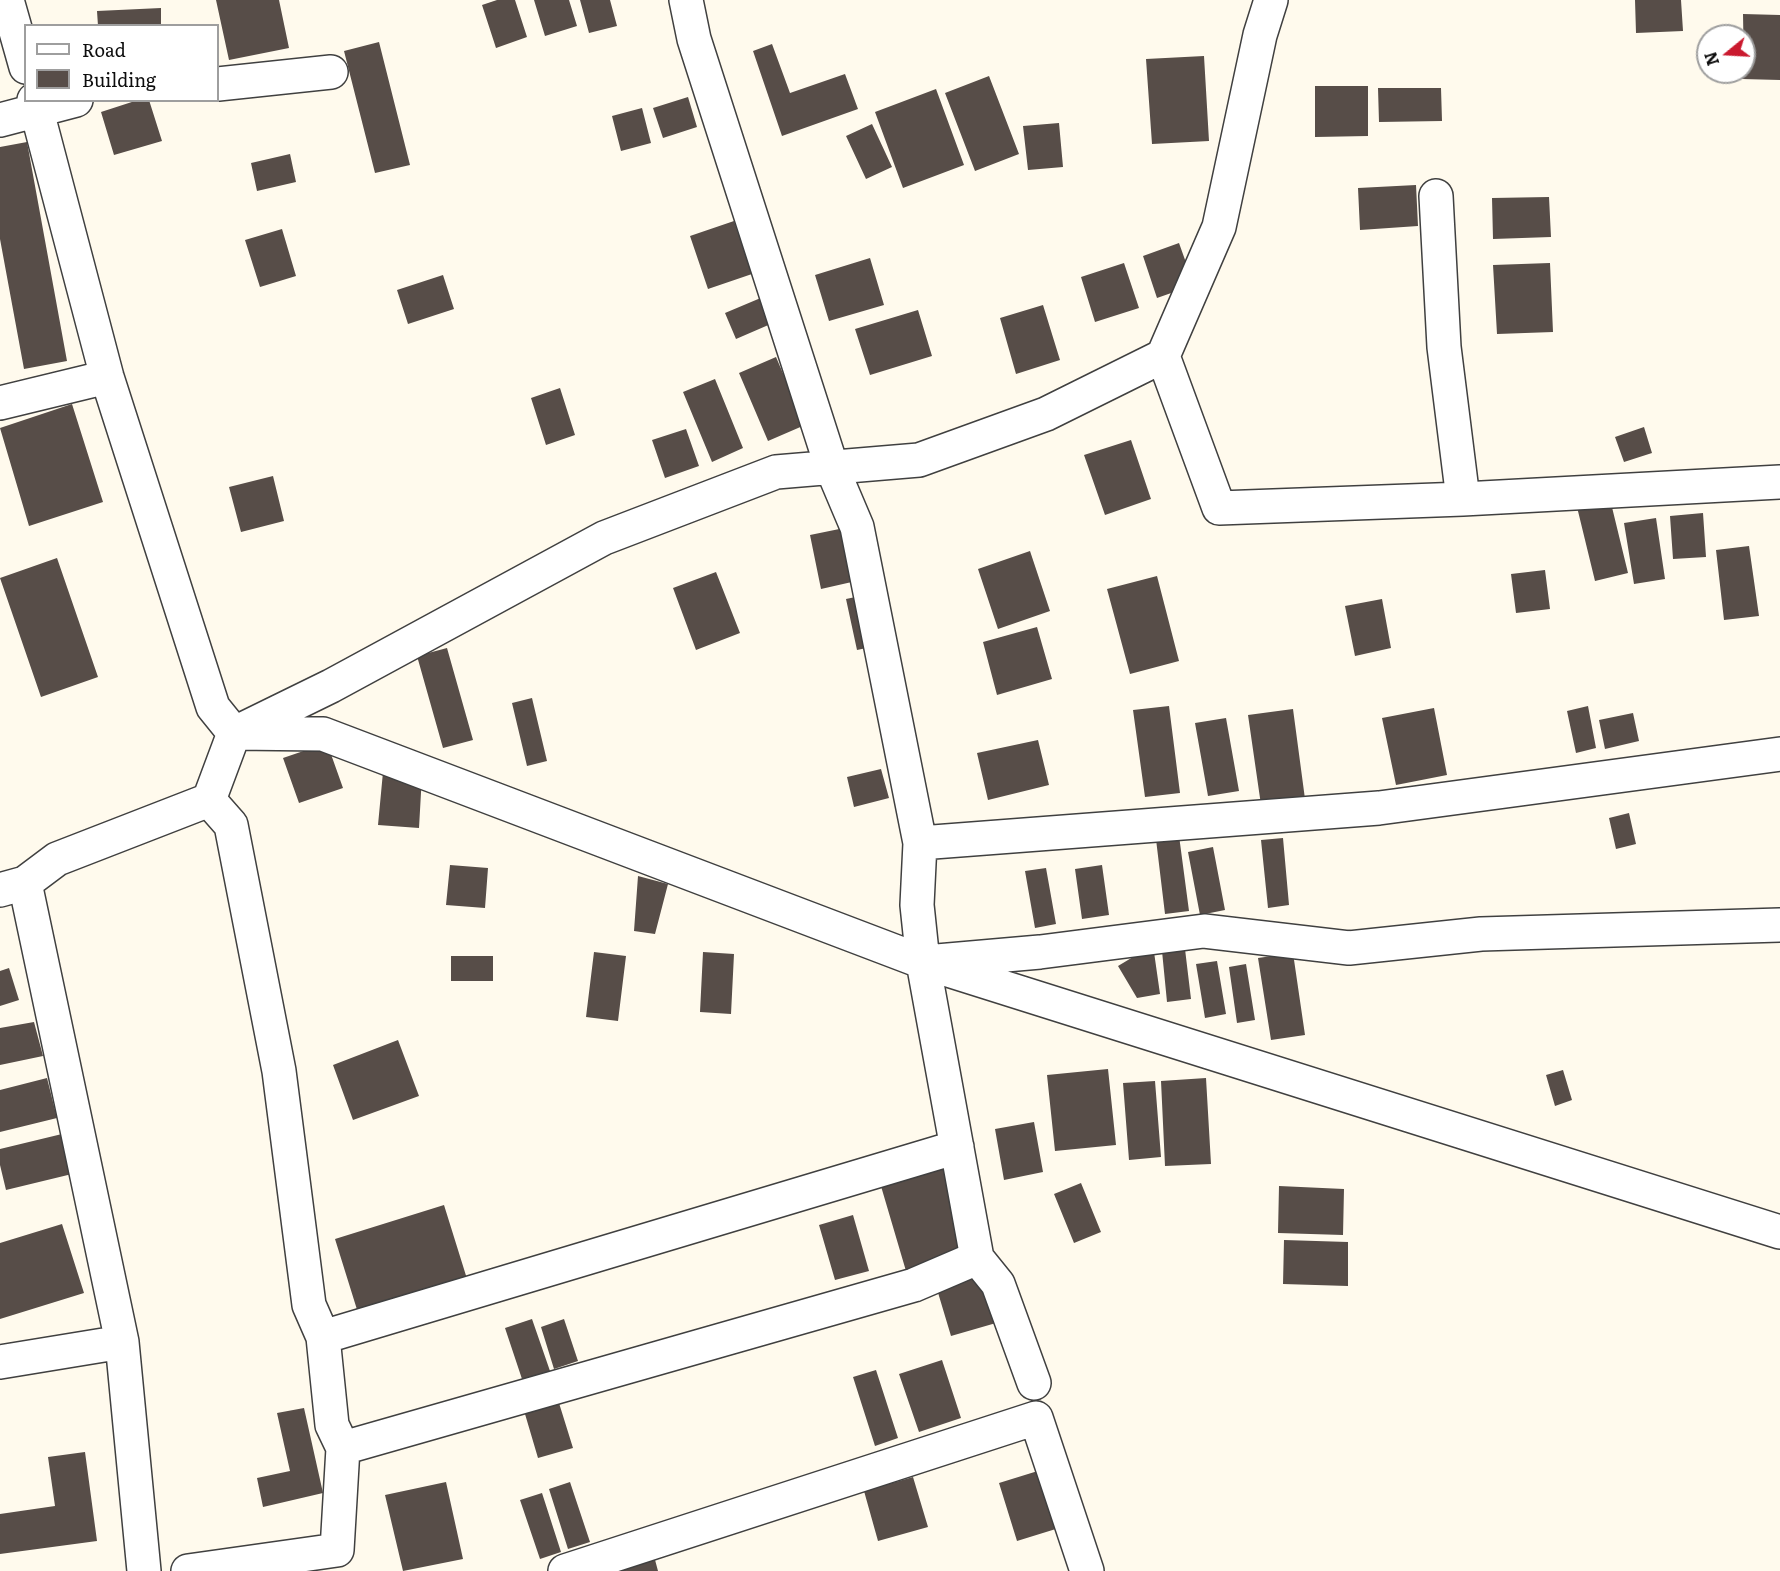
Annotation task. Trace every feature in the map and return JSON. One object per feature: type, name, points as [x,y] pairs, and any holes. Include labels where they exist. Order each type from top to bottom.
[{"type":"street","points":[[7,0],[24,60]]},
{"type":"street","points":[[686,0],[694,39],[832,468],[856,527],[920,843],[917,905],[923,962],[977,1258],[998,1284],[1034,1383]]},
{"type":"street","points":[[144,1571],[122,1342],[13,886],[57,859],[209,800],[234,734],[331,686],[604,538],[776,472],[919,460],[1046,414],[1163,356],[1219,227],[1260,35],[1271,0]]},
{"type":"street","points":[[219,84],[331,72]]},
{"type":"street","points":[[0,120],[36,105],[60,102]]},
{"type":"street","points":[[36,105],[107,377],[213,707],[234,734]]},
{"type":"street","points":[[1436,196],[1444,347],[1463,500]]},
{"type":"street","points":[[1163,356],[1219,508],[1463,500],[1780,482]]},
{"type":"street","points":[[0,403],[107,377]]},
{"type":"street","points":[[234,734],[323,734],[923,962],[1780,1232]]},
{"type":"street","points":[[920,843],[1378,808],[1780,754]]},
{"type":"street","points":[[188,1571],[337,1550],[343,1448],[332,1425],[323,1337],[309,1305],[279,1071],[231,825],[209,800]]},
{"type":"street","points":[[923,962],[1040,952],[1204,931],[1349,948],[1481,934],[1780,925]]},
{"type":"street","points":[[323,1337],[957,1147]]},
{"type":"street","points":[[343,1448],[914,1285],[977,1258]]},
{"type":"street","points":[[0,1362],[122,1342]]},
{"type":"street","points":[[565,1571],[1036,1418],[1087,1571]]},
{"type":"building","points":[[216,0],[279,0],[289,48],[229,60]]},
{"type":"building","points":[[497,0],[515,0],[527,37],[496,48],[482,5]]},
{"type":"building","points":[[534,0],[569,0],[577,26],[545,36]]},
{"type":"building","points":[[580,0],[610,0],[617,26],[589,33]]},
{"type":"building","points":[[1635,0],[1681,0],[1683,31],[1636,33]]},
{"type":"building","points":[[161,8],[161,24],[98,24],[97,11]]},
{"type":"building","points":[[1743,14],[1780,15],[1780,80],[1756,79],[1756,24],[1743,24]]},
{"type":"building","points":[[379,42],[410,165],[375,173],[344,51]]},
{"type":"building","points":[[772,44],[790,93],[845,74],[858,109],[782,136],[753,51]]},
{"type":"building","points":[[1204,56],[1209,141],[1152,144],[1146,59]]},
{"type":"building","points":[[989,76],[1019,154],[975,171],[945,93]]},
{"type":"building","points":[[1315,86],[1368,86],[1368,136],[1315,137]]},
{"type":"building","points":[[1378,88],[1441,88],[1442,121],[1379,122]]},
{"type":"building","points":[[936,89],[964,165],[903,188],[875,112]]},
{"type":"building","points":[[688,97],[697,127],[663,138],[653,108]]},
{"type":"building","points":[[132,102],[150,102],[162,141],[114,155],[101,112]]},
{"type":"building","points":[[642,108],[651,143],[621,151],[612,116]]},
{"type":"building","points":[[1059,123],[1063,167],[1028,170],[1023,126]]},
{"type":"building","points":[[872,124],[892,167],[866,179],[846,136]]},
{"type":"building","points":[[27,142],[67,361],[24,369],[0,239],[0,147]]},
{"type":"building","points":[[290,154],[296,182],[257,191],[251,163]]},
{"type":"building","points":[[1416,185],[1418,226],[1360,230],[1358,188]]},
{"type":"building","points":[[1549,197],[1551,237],[1493,239],[1492,198]]},
{"type":"building","points":[[734,221],[752,274],[708,289],[690,236]]},
{"type":"building","points":[[282,229],[296,276],[260,287],[245,240]]},
{"type":"building","points":[[1179,243],[1194,285],[1157,298],[1143,256]]},
{"type":"building","points":[[870,258],[884,305],[829,321],[815,275]]},
{"type":"building","points":[[1124,263],[1139,308],[1095,322],[1081,277]]},
{"type":"building","points":[[1550,263],[1553,332],[1497,334],[1493,265]]},
{"type":"building","points":[[443,275],[454,309],[408,324],[397,290]]},
{"type":"building","points":[[763,297],[773,323],[736,339],[725,313]]},
{"type":"building","points":[[1043,305],[1060,360],[1016,374],[1000,318]]},
{"type":"building","points":[[918,310],[932,356],[870,375],[855,329]]},
{"type":"building","points":[[776,357],[805,425],[768,441],[739,373]]},
{"type":"building","points":[[715,379],[743,448],[712,462],[683,392]]},
{"type":"building","points":[[560,388],[575,435],[546,445],[531,398]]},
{"type":"building","points":[[72,404],[103,502],[29,526],[0,428]]},
{"type":"building","points":[[1644,427],[1652,453],[1624,462],[1615,437]]},
{"type":"building","points":[[686,429],[699,466],[665,478],[652,440]]},
{"type":"building","points":[[1131,440],[1151,499],[1105,515],[1084,455]]},
{"type":"building","points":[[273,476],[284,521],[241,532],[229,487]]},
{"type":"building","points":[[1610,499],[1628,573],[1595,581],[1577,507]]},
{"type":"building","points":[[1703,513],[1706,557],[1673,559],[1670,516]]},
{"type":"building","points":[[1656,518],[1665,579],[1634,584],[1624,523]]},
{"type":"building","points":[[854,526],[865,579],[821,589],[810,535]]},
{"type":"building","points":[[1749,546],[1759,616],[1724,620],[1716,550]]},
{"type":"building","points":[[1030,551],[1050,611],[998,629],[978,569]]},
{"type":"building","points":[[57,558],[98,677],[41,697],[0,578]]},
{"type":"building","points":[[1545,570],[1550,609],[1516,613],[1511,574]]},
{"type":"building","points":[[716,572],[740,633],[696,650],[673,588]]},
{"type":"building","points":[[1157,576],[1179,661],[1130,674],[1107,589]]},
{"type":"building","points":[[865,595],[876,646],[857,650],[846,599]]},
{"type":"building","points":[[1382,599],[1391,648],[1355,656],[1345,606]]},
{"type":"building","points":[[1037,627],[1052,679],[997,695],[983,642]]},
{"type":"building","points":[[447,648],[473,740],[443,748],[417,656]]},
{"type":"building","points":[[532,698],[547,761],[527,766],[512,703]]},
{"type":"building","points":[[1169,706],[1180,793],[1145,797],[1133,710]]},
{"type":"building","points":[[1588,706],[1596,748],[1576,753],[1567,711]]},
{"type":"building","points":[[1434,708],[1447,775],[1396,785],[1382,718]]},
{"type":"building","points":[[1293,709],[1305,799],[1261,805],[1248,715]]},
{"type":"building","points":[[1633,713],[1639,741],[1605,749],[1599,720]]},
{"type":"building","points":[[1226,718],[1239,791],[1208,796],[1195,723]]},
{"type":"building","points":[[1038,740],[1049,785],[988,800],[977,753]]},
{"type":"building","points":[[327,743],[343,788],[299,803],[283,758]]},
{"type":"building","points":[[881,769],[889,798],[854,807],[847,777]]},
{"type":"building","points":[[383,772],[422,775],[419,828],[378,825]]},
{"type":"building","points":[[1629,813],[1636,844],[1616,849],[1609,818]]},
{"type":"building","points":[[1178,828],[1189,911],[1165,914],[1155,831]]},
{"type":"building","points":[[1283,838],[1289,905],[1268,908],[1261,840]]},
{"type":"building","points":[[1213,847],[1225,910],[1200,915],[1188,852]]},
{"type":"building","points":[[450,865],[488,868],[485,908],[446,905]]},
{"type":"building","points":[[1102,865],[1109,915],[1082,919],[1075,869]]},
{"type":"building","points":[[1046,868],[1056,924],[1035,928],[1025,871]]},
{"type":"building","points":[[638,876],[668,884],[655,934],[634,931]]},
{"type":"building","points":[[1153,945],[1160,994],[1137,998],[1118,966]]},
{"type":"building","points":[[1185,949],[1191,999],[1167,1002],[1162,951]]},
{"type":"building","points":[[594,952],[626,956],[618,1021],[586,1017]]},
{"type":"building","points":[[703,952],[734,954],[731,1014],[700,1012]]},
{"type":"building","points":[[1293,953],[1305,1035],[1271,1040],[1258,958]]},
{"type":"building","points":[[451,956],[493,956],[493,981],[451,981]]},
{"type":"building","points":[[1217,961],[1226,1014],[1205,1018],[1196,964]]},
{"type":"building","points":[[1246,964],[1255,1020],[1237,1023],[1229,967]]},
{"type":"building","points":[[9,968],[19,1000],[0,1006],[0,971]]},
{"type":"building","points":[[34,1022],[43,1056],[0,1065],[0,1028]]},
{"type":"building","points":[[398,1040],[419,1096],[353,1120],[333,1065]]},
{"type":"building","points":[[1108,1069],[1116,1145],[1055,1151],[1047,1075]]},
{"type":"building","points":[[1563,1070],[1572,1100],[1555,1106],[1546,1075]]},
{"type":"building","points":[[47,1078],[57,1118],[0,1132],[0,1090]]},
{"type":"building","points":[[1206,1078],[1211,1164],[1165,1166],[1161,1081]]},
{"type":"building","points":[[1155,1081],[1161,1157],[1129,1160],[1123,1083]]},
{"type":"building","points":[[1034,1122],[1043,1172],[1004,1180],[995,1129]]},
{"type":"building","points":[[62,1134],[72,1174],[6,1190],[0,1165],[0,1149]]},
{"type":"building","points":[[941,1157],[970,1252],[906,1271],[878,1176]]},
{"type":"building","points":[[1081,1183],[1101,1232],[1074,1243],[1054,1194]]},
{"type":"building","points":[[1279,1186],[1344,1189],[1343,1235],[1278,1233]]},
{"type":"building","points":[[444,1205],[468,1282],[359,1316],[335,1239]]},
{"type":"building","points":[[853,1215],[869,1271],[835,1280],[819,1225]]},
{"type":"building","points":[[62,1224],[84,1293],[0,1319],[0,1243]]},
{"type":"building","points":[[1284,1240],[1348,1242],[1348,1286],[1283,1284]]},
{"type":"building","points":[[981,1273],[996,1323],[951,1336],[936,1286]]},
{"type":"building","points":[[532,1319],[550,1371],[522,1379],[505,1328]]},
{"type":"building","points":[[564,1319],[578,1361],[554,1369],[541,1327]]},
{"type":"building","points":[[942,1360],[961,1418],[919,1432],[899,1374]]},
{"type":"building","points":[[876,1370],[898,1438],[875,1446],[853,1377]]},
{"type":"building","points":[[559,1403],[573,1448],[538,1458],[525,1414]]},
{"type":"building","points":[[304,1408],[323,1493],[263,1507],[257,1478],[290,1471],[277,1413]]},
{"type":"building","points":[[85,1452],[97,1541],[0,1554],[0,1514],[55,1506],[48,1457]]},
{"type":"building","points":[[1041,1470],[1059,1528],[1017,1541],[999,1483]]},
{"type":"building","points":[[913,1477],[928,1527],[878,1541],[864,1491]]},
{"type":"building","points":[[446,1482],[463,1559],[403,1571],[385,1495]]},
{"type":"building","points":[[570,1482],[590,1542],[568,1549],[549,1489]]},
{"type":"building","points":[[542,1493],[561,1552],[540,1559],[520,1500]]},
{"type":"building","points":[[654,1556],[658,1571],[599,1571]]}]
